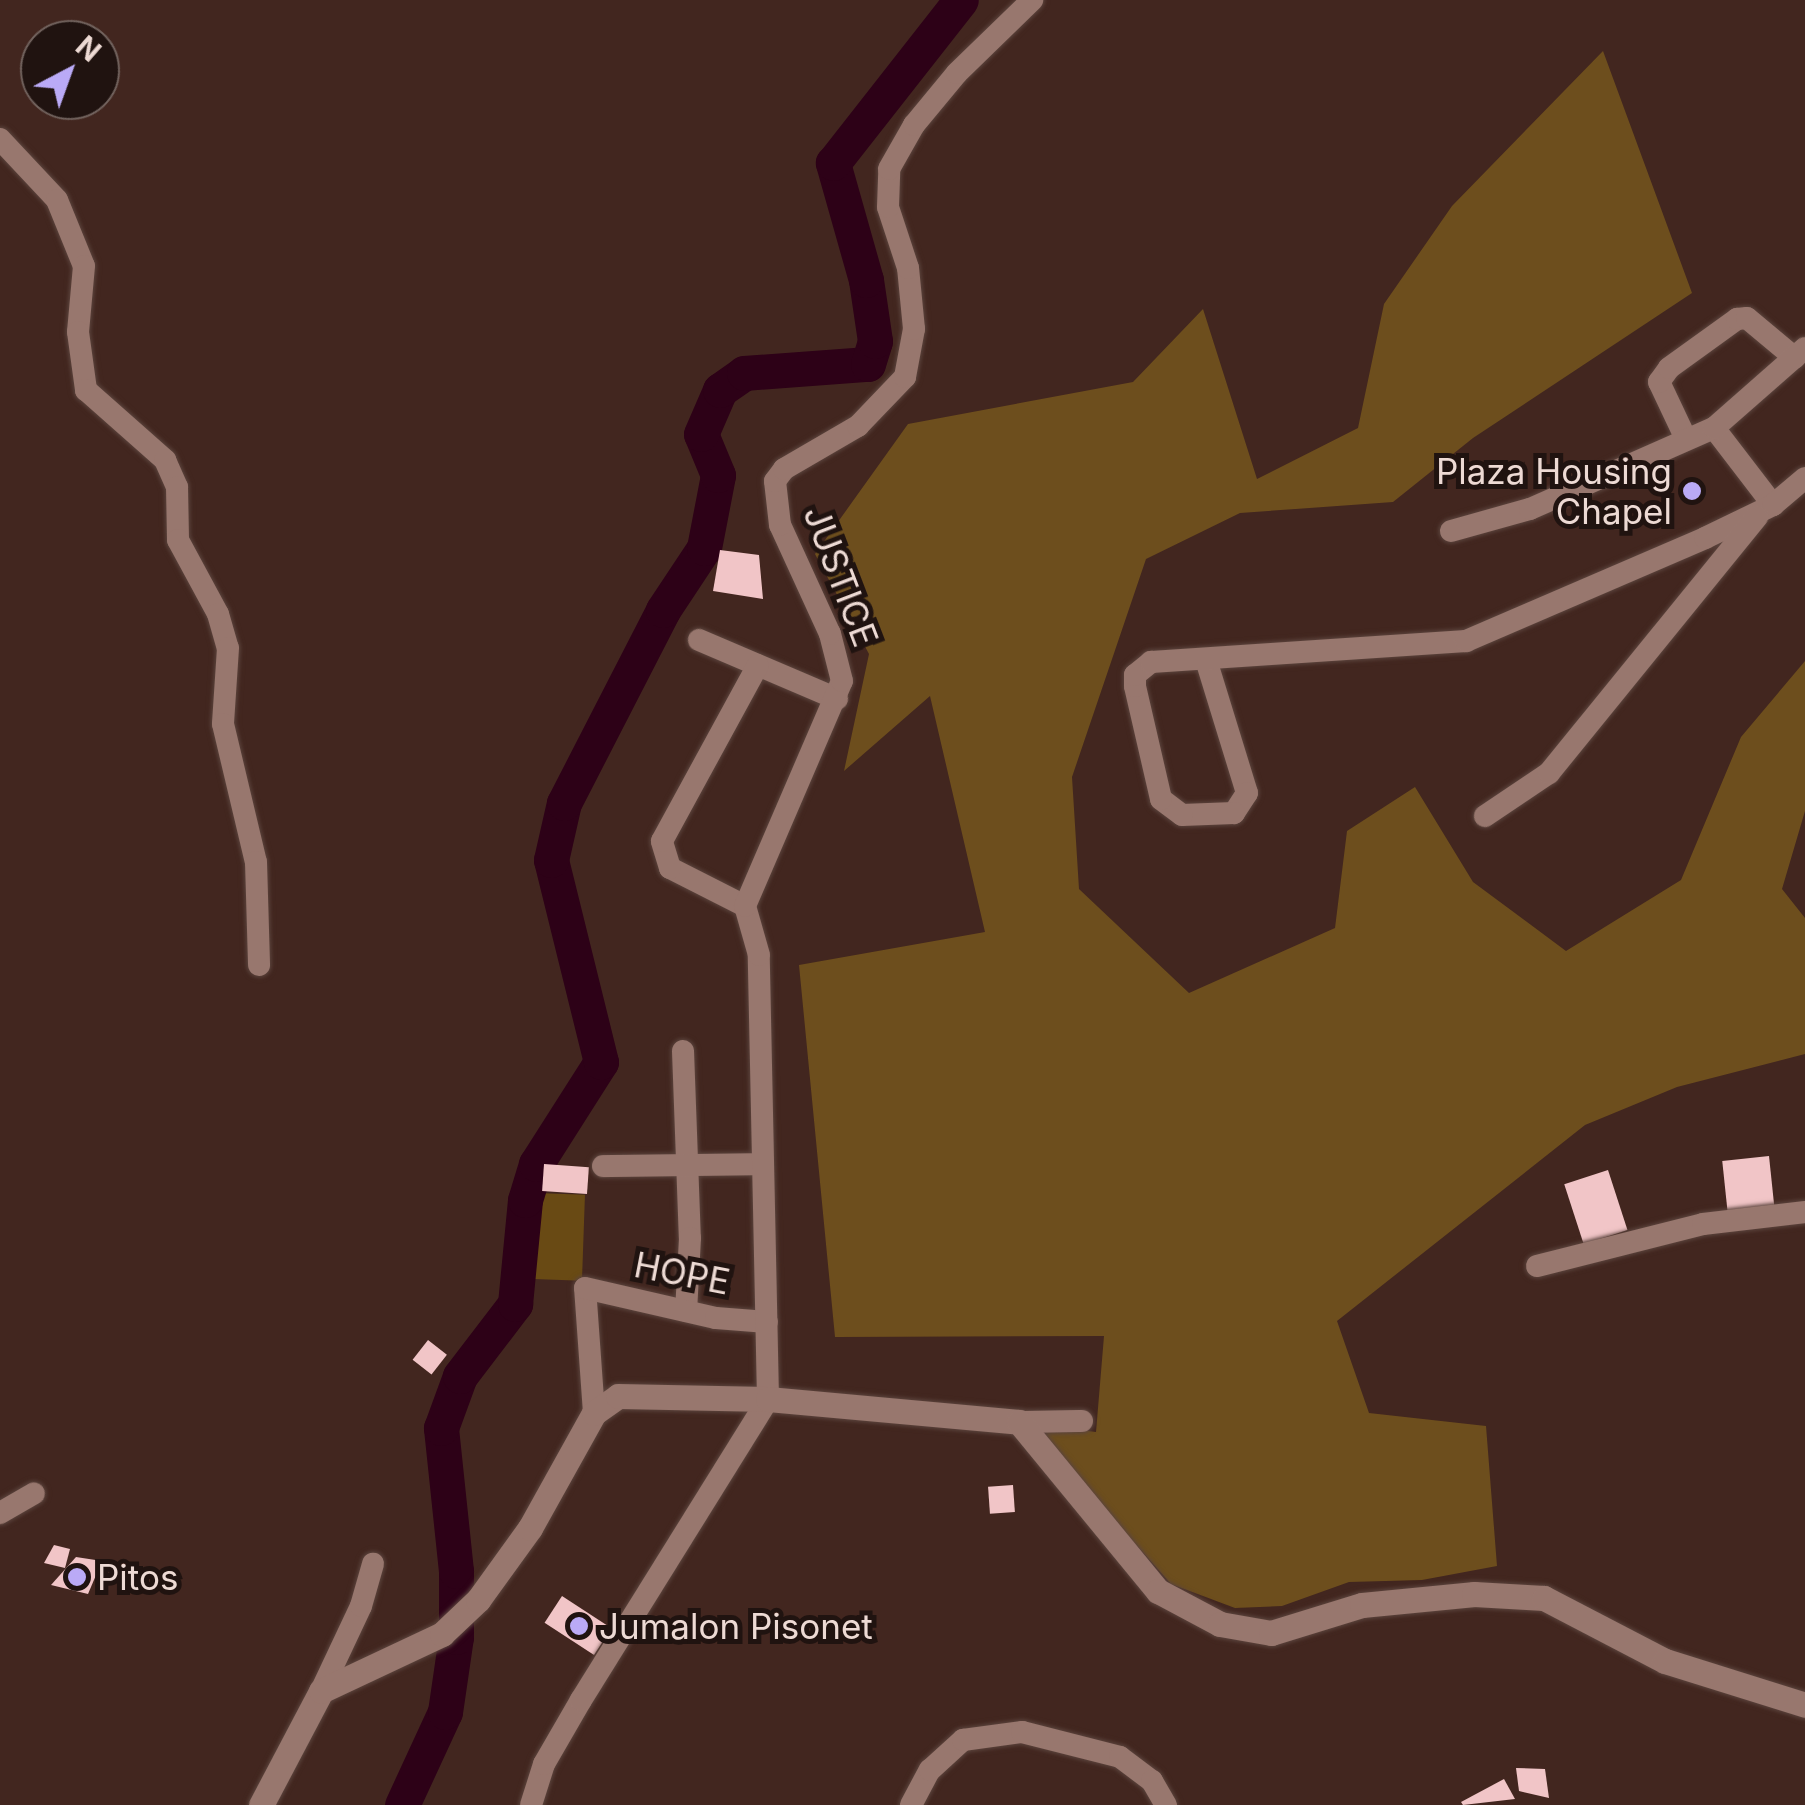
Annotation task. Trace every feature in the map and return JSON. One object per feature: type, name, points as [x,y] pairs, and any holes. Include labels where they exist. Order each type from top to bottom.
[{"type":"street","name":"JUSTICE","points":[[746,906],[837,699],[841,665],[780,526],[775,481],[784,468],[858,426],[905,377],[914,329],[908,268],[888,207],[890,169],[914,124],[956,73],[1032,0]]},
{"type":"street","points":[[0,139],[57,200],[84,266],[78,332],[86,390],[165,460],[177,486],[178,540],[218,614],[228,648],[223,724],[256,862],[259,965]]},
{"type":"street","points":[[1451,532],[1530,510],[1714,428],[1800,353],[1747,318],[1668,368],[1659,382],[1686,439]]},
{"type":"street","points":[[1714,428],[1768,508]]},
{"type":"street","points":[[1485,816],[1549,773],[1768,508],[1805,478]]},
{"type":"street","points":[[1207,663],[1248,794],[1234,813],[1182,815],[1161,800],[1134,686],[1143,668],[1151,662],[1207,663],[1466,641],[1768,508]]},
{"type":"street","points":[[700,640],[837,699]]},
{"type":"street","points":[[531,1805],[544,1764],[581,1700],[768,1399],[759,955],[746,906],[670,868],[662,841],[758,665]]},
{"type":"street","points":[[683,1050],[686,1311]]},
{"type":"street","points":[[604,1166],[762,1164]]},
{"type":"street","points":[[1538,1266],[1704,1224],[1805,1212]]},
{"type":"street","name":"HOPE","points":[[594,1413],[585,1288],[686,1311],[767,1322]]},
{"type":"street","points":[[321,1691],[442,1634],[478,1600],[530,1528],[594,1413],[618,1396],[768,1399],[1019,1422],[1082,1421]]},
{"type":"street","points":[[1019,1422],[1158,1591],[1220,1624],[1271,1633],[1362,1606],[1474,1594],[1544,1598],[1665,1661],[1805,1705]]},
{"type":"street","points":[[0,1513],[34,1492]]},
{"type":"street","points":[[261,1805],[362,1606],[373,1564]]},
{"type":"street","points":[[911,1805],[930,1770],[963,1740],[1022,1732],[1120,1757],[1152,1781],[1166,1805]]},
{"type":"shaded area","points":[[1603,51],[1692,293],[1473,438],[1393,502],[1240,513],[1146,559],[1072,777],[1079,889],[1189,993],[1335,928],[1347,831],[1415,787],[1473,882],[1566,951],[1681,880],[1741,737],[1805,661],[1805,811],[1782,889],[1805,918],[1805,1054],[1677,1087],[1585,1125],[1337,1321],[1369,1413],[1486,1426],[1497,1566],[1422,1580],[1349,1582],[1282,1606],[1235,1608],[1171,1584],[1039,1435],[1056,1427],[1096,1432],[1104,1336],[835,1337],[799,965],[985,932],[930,696],[844,771],[869,654],[815,554],[908,424],[1133,382],[1203,309],[1257,479],[1358,428],[1384,304],[1452,206]]},
{"type":"shaded area","points":[[536,1193],[585,1195],[582,1281],[533,1279]]},
{"type":"building","points":[[720,550],[759,555],[763,599],[713,591]]},
{"type":"building","points":[[1769,1156],[1774,1206],[1727,1211],[1722,1161]]},
{"type":"building","points":[[544,1164],[589,1167],[587,1194],[542,1191]]},
{"type":"building","points":[[1608,1170],[1627,1230],[1584,1244],[1564,1184]]},
{"type":"building","points":[[428,1340],[447,1355],[432,1374],[413,1360]]},
{"type":"building","points":[[1013,1485],[1015,1512],[990,1514],[988,1487]]},
{"type":"building","points":[[54,1545],[70,1549],[65,1568],[44,1563]]},
{"type":"building","name":"Pitos","points":[[76,1557],[102,1561],[88,1594],[51,1585]]},
{"type":"building","name":"Jumalon Pisonet","points":[[562,1596],[611,1628],[594,1655],[545,1623]]},
{"type":"building","points":[[1516,1768],[1545,1769],[1549,1798],[1519,1791]]},
{"type":"building","points":[[1504,1779],[1515,1799],[1463,1805],[1461,1802]]},
{"type":"waterway","points":[[402,1805],[445,1712],[456,1637],[456,1571],[441,1428],[460,1376],[515,1304],[525,1200],[536,1164],[601,1062],[551,860],[564,803],[663,610],[704,548],[718,475],[701,434],[720,390],[744,373],[868,364],[875,341],[866,280],[833,163],[961,0]]},
{"type":"place","name":"Plaza Housing Chapel","points":[[1692,491]]},
{"type":"place","name":"Pitos","points":[[77,1577]]},
{"type":"place","name":"Jumalon Pisonet","points":[[579,1626]]}]
